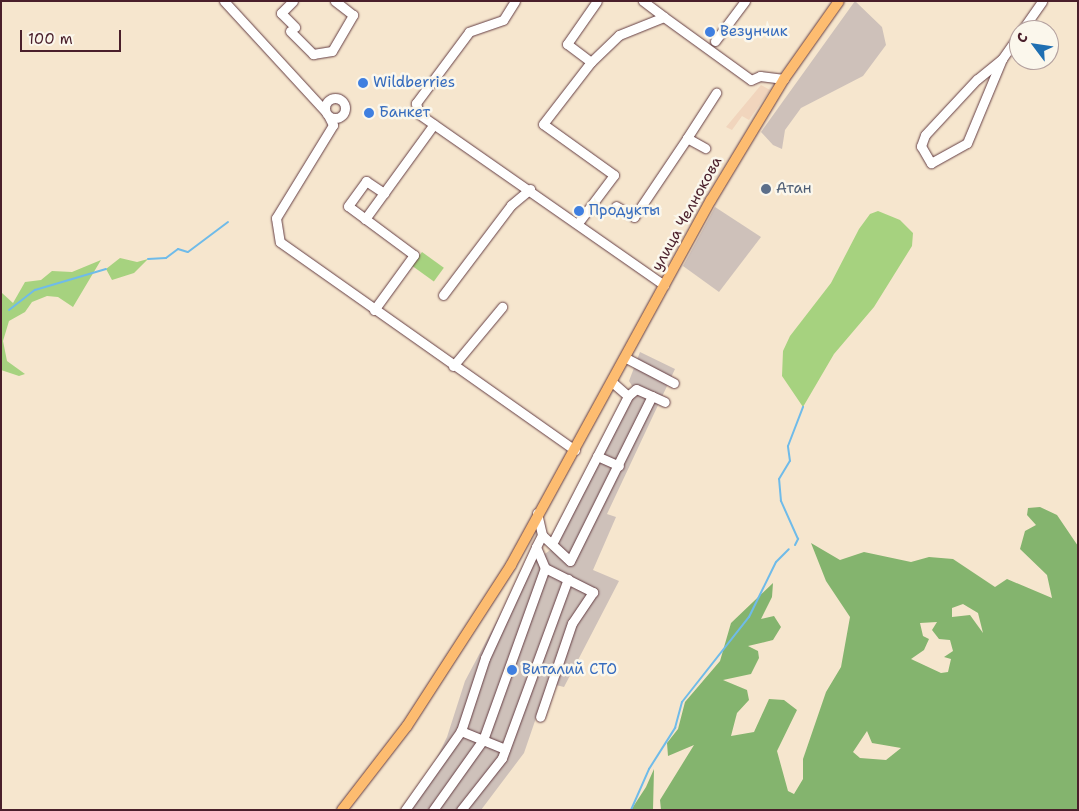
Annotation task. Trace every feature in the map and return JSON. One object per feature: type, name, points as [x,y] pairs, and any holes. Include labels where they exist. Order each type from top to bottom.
[{"type":"main road","name":"улица Челнокова","points":[[342,810],[408,726],[506,573],[626,358],[664,285],[784,79],[839,1]]},
{"type":"street","points":[[224,1],[327,114],[333,125],[276,218],[276,230],[290,252],[574,450]]},
{"type":"street","points":[[293,1],[280,13],[313,54],[332,51],[353,15],[336,1]]},
{"type":"street","points":[[515,1],[503,20],[469,32],[416,104],[420,114],[530,189],[664,285]]},
{"type":"street","points":[[591,62],[566,44],[597,1]]},
{"type":"street","points":[[643,1],[752,80],[760,76],[784,79]]},
{"type":"street","points":[[715,41],[744,1]]},
{"type":"street","points":[[1029,20],[1042,1]]},
{"type":"street","points":[[578,223],[614,175],[542,124],[591,62],[619,35],[664,17]]},
{"type":"street","points":[[1002,59],[977,79],[925,135],[921,146],[931,163],[967,143],[1002,59],[1009,49]]},
{"type":"street","points":[[616,206],[634,218],[716,93]]},
{"type":"street","points":[[365,219],[434,124]]},
{"type":"street","points":[[687,138],[705,148]]},
{"type":"street","points":[[374,310],[414,255],[348,206],[366,180],[384,193]]},
{"type":"street","points":[[443,295],[511,204],[530,189]]},
{"type":"street","points":[[454,366],[502,307]]},
{"type":"street","points":[[626,358],[674,383]]},
{"type":"street","points":[[612,382],[628,396]]},
{"type":"street","points":[[553,542],[628,396],[636,389],[665,402]]},
{"type":"street","points":[[542,535],[553,542],[570,561],[619,466],[652,396]]},
{"type":"street","points":[[597,456],[619,466]]},
{"type":"street","points":[[405,810],[461,731],[485,658],[542,535],[538,514]]},
{"type":"street","points":[[536,547],[545,568],[594,592],[572,623],[540,717]]},
{"type":"street","points":[[433,810],[483,740],[545,568]]},
{"type":"street","points":[[462,810],[505,749],[568,579]]},
{"type":"street","points":[[461,731],[505,749]]},
{"type":"shaded area","points":[[855,1],[882,27],[886,45],[863,76],[801,108],[785,130],[782,149],[773,145],[761,132]]},
{"type":"shaded area","points":[[761,85],[770,90],[749,120],[742,116],[732,130],[726,127]]},
{"type":"shaded area","points":[[715,207],[761,237],[719,292],[683,266]]},
{"type":"shaded area","points":[[640,352],[675,369],[607,514],[616,517],[593,570],[619,581],[564,687],[548,683],[524,753],[481,810],[406,810],[421,790],[447,737],[465,681],[525,568],[556,546],[634,389],[629,381]]},
{"type":"green space","points":[[878,211],[900,220],[913,233],[912,246],[874,307],[834,354],[803,407],[782,376],[783,351],[790,336],[831,283],[859,229],[870,214]]},
{"type":"green space","points":[[422,252],[444,268],[434,282],[412,266]]},
{"type":"green space","points":[[120,258],[137,262],[148,259],[134,273],[112,280],[106,269]]},
{"type":"green space","points":[[101,260],[73,307],[58,297],[47,296],[32,302],[25,312],[9,321],[3,341],[7,361],[25,374],[19,376],[1,370],[2,293],[13,303],[25,282],[41,280],[52,271],[72,272]]},
{"type":"green space","points":[[1040,507],[1057,515],[1078,546],[1078,810],[661,810],[660,800],[694,745],[668,756],[667,743],[678,729],[685,702],[720,661],[731,623],[773,583],[772,597],[761,619],[774,616],[781,627],[773,640],[748,646],[758,651],[759,658],[751,674],[723,680],[747,690],[749,700],[737,713],[731,736],[754,732],[769,699],[784,700],[797,710],[777,751],[788,791],[794,794],[803,779],[803,759],[826,692],[841,667],[850,617],[826,581],[811,543],[840,560],[864,552],[911,562],[929,557],[953,559],[995,587],[1007,579],[1052,598],[1047,575],[1020,549],[1025,531],[1036,525],[1027,515],[1028,508]],"holes":[[[963,604],[978,613],[983,633],[970,615],[952,617],[952,608]],[[937,622],[932,630],[939,639],[950,640],[953,651],[944,657],[951,659],[948,672],[941,673],[911,659],[924,650],[929,639],[923,636],[920,623]],[[867,731],[872,743],[901,748],[886,760],[860,758],[853,752]]]},
{"type":"green space","points":[[654,769],[653,810],[631,810],[646,787]]},
{"type":"waterway","points":[[148,259],[166,258],[178,249],[188,252],[228,222]]},
{"type":"waterway","points":[[9,310],[35,290],[106,269]]},
{"type":"waterway","points":[[795,545],[798,539],[781,501],[779,479],[790,461],[788,446],[803,407]]},
{"type":"waterway","points":[[631,810],[649,769],[675,728],[682,702],[749,617],[776,562],[789,549]]},
{"type":"place","name":"Везунчик","points":[[710,32]]},
{"type":"place","name":"Wildberries","points":[[363,83]]},
{"type":"place","name":"Банкет","points":[[369,113]]},
{"type":"place","name":"Атан","points":[[766,189]]},
{"type":"place","name":"Продукты","points":[[579,211]]},
{"type":"place","name":"Виталий СТО","points":[[512,670]]}]
